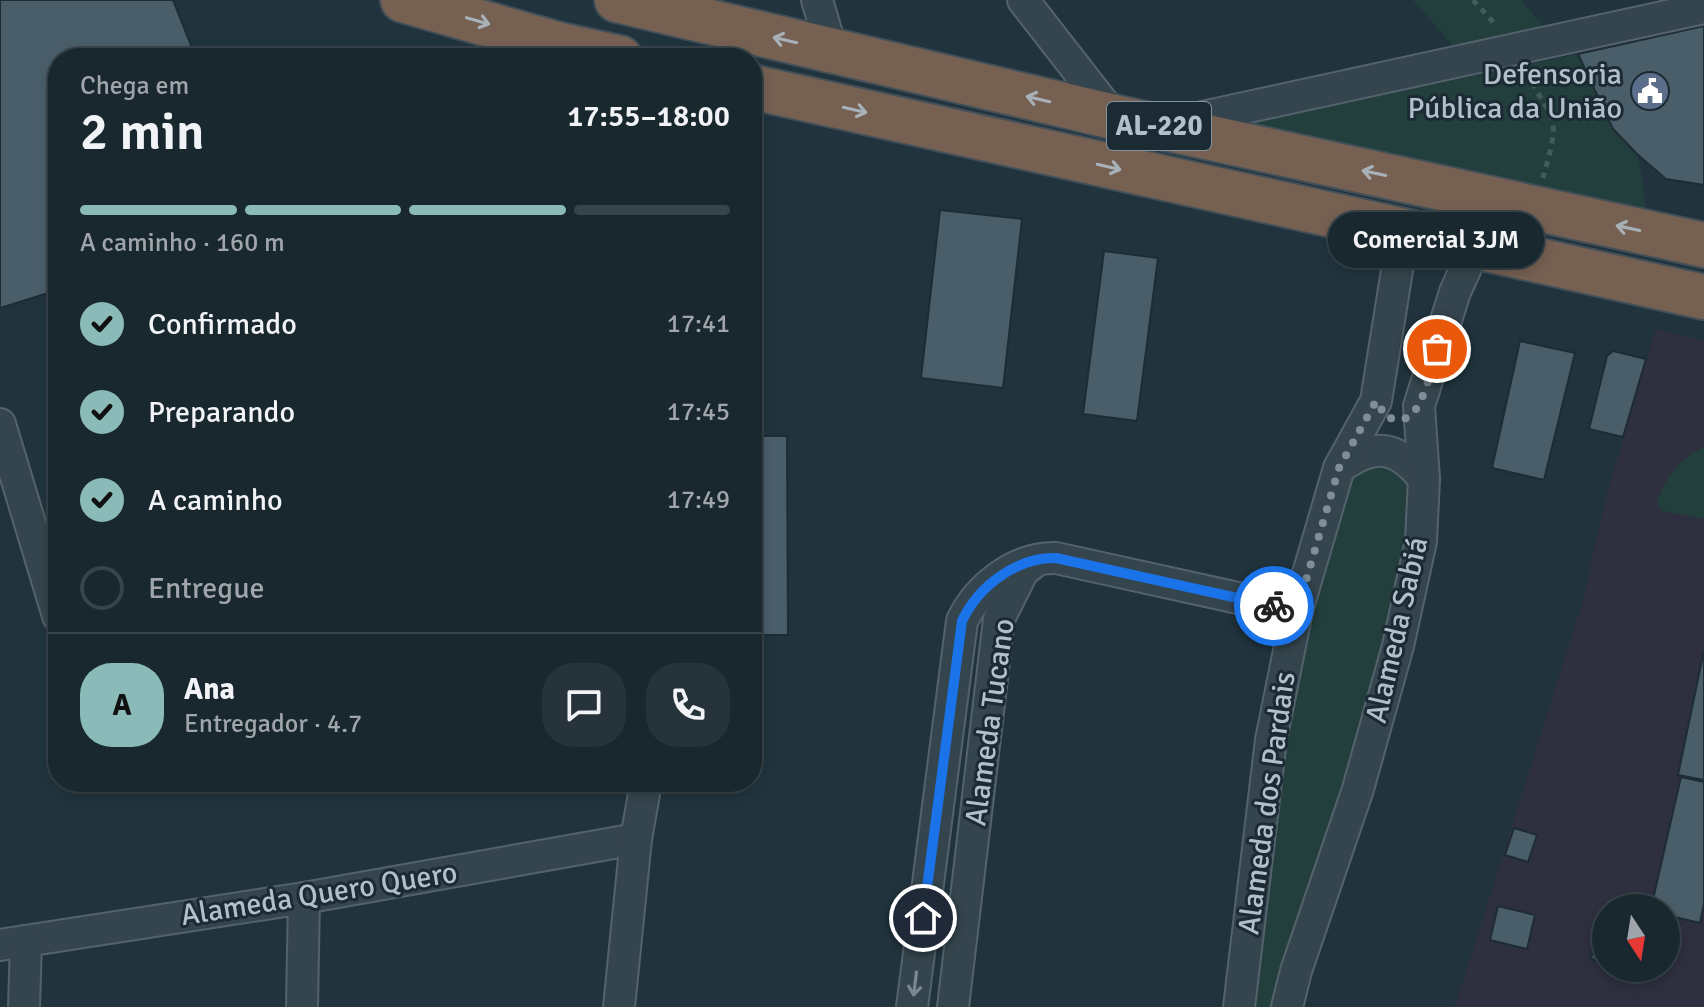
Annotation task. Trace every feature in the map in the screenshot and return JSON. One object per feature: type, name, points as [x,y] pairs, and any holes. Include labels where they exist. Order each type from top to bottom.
[{"type":"highway","points":[[403,0],[574,48]]},
{"type":"highway","name":"AL-220","points":[[617,0],[1114,117],[1704,245]]},
{"type":"highway","name":"AL-220","points":[[762,89],[1704,297]]},
{"type":"street","points":[[1023,0],[1114,117]]},
{"type":"street","points":[[812,2],[832,51]]},
{"type":"street","points":[[1159,126],[1704,8]]},
{"type":"street","name":"Alameda dos Pardais","points":[[1239,1007],[1271,740],[1297,611],[1339,468],[1376,401],[1403,233]]},
{"type":"street","name":"Alameda Sabiá","points":[[1287,1007],[1296,971],[1358,789],[1398,646],[1421,541],[1424,479],[1419,406],[1455,292],[1475,248]]},
{"type":"street","points":[[1376,401],[1387,418],[1405,419],[1419,406]]},
{"type":"street","points":[[1,435],[48,584]]},
{"type":"street","points":[[1339,468],[1364,451],[1378,451],[1392,453],[1424,479]]},
{"type":"street","points":[[1040,557],[1297,611]]},
{"type":"street","name":"Alameda Tucano","points":[[912,1007],[962,621],[972,600],[1018,565],[1040,557]]},
{"type":"street","name":"Alameda Tucano","points":[[953,1007],[999,619],[1023,571],[1040,557]]},
{"type":"street","points":[[619,1007],[636,839],[644,794]]},
{"type":"street","name":"Alameda Quero Quero","points":[[13,943],[304,898],[636,839]]},
{"type":"street","points":[[302,1007],[304,898]]},
{"type":"street","points":[[13,943],[24,1007]]},
{"type":"street","points":[[1245,960],[1296,971]]},
{"type":"path","points":[[1517,48],[1536,94],[1552,118],[1551,145],[1541,186]]},
{"type":"shaded area","points":[[1656,329],[1704,340],[1704,1007],[1455,1007],[1583,600],[1606,496]]},
{"type":"green space","points":[[1413,0],[1521,0],[1548,32],[1457,50]]},
{"type":"green space","points":[[1578,54],[1613,129],[1638,155],[1647,215],[1230,126]]},
{"type":"green space","points":[[1704,447],[1704,519],[1662,511],[1657,503],[1669,477],[1680,463]]},
{"type":"green space","points":[[1364,451],[1416,470],[1421,541],[1287,1007],[1239,1007],[1271,740],[1339,468]]},
{"type":"building","points":[[0,0],[173,0],[192,48],[48,48],[48,293],[0,308]]},
{"type":"building","name":"Defensoria Pública da União","points":[[1704,26],[1704,185],[1666,179],[1638,155],[1613,129],[1578,54]]},
{"type":"building","points":[[940,210],[1022,219],[1003,388],[921,378]]},
{"type":"building","points":[[1104,251],[1158,258],[1137,421],[1083,414]]},
{"type":"building","points":[[1520,341],[1575,353],[1544,480],[1492,468]]},
{"type":"building","points":[[1613,351],[1646,359],[1623,437],[1589,429],[1607,356]]},
{"type":"building","points":[[762,436],[787,436],[788,635],[762,635]]},
{"type":"building","points":[[1704,650],[1704,780],[1678,775]]},
{"type":"building","points":[[1681,777],[1704,782],[1704,903],[1700,923],[1680,918],[1680,894],[1654,894]]},
{"type":"building","points":[[1514,828],[1537,835],[1528,862],[1505,855]]},
{"type":"building","points":[[1498,906],[1535,915],[1527,949],[1490,940]]},
{"type":"way so far","points":[[1274,606],[1297,611],[1339,468],[1376,401],[1387,418],[1405,419],[1413,414],[1419,406],[1437,349]]},
{"type":"place","name":"Defensoria Pública da União","points":[[1650,91]]},
{"type":"place","name":"Comercial 3JM","points":[[1437,349]]},
{"type":"route","points":[[923,918],[962,621],[972,600],[1018,565],[1040,557],[1274,606]]}]
